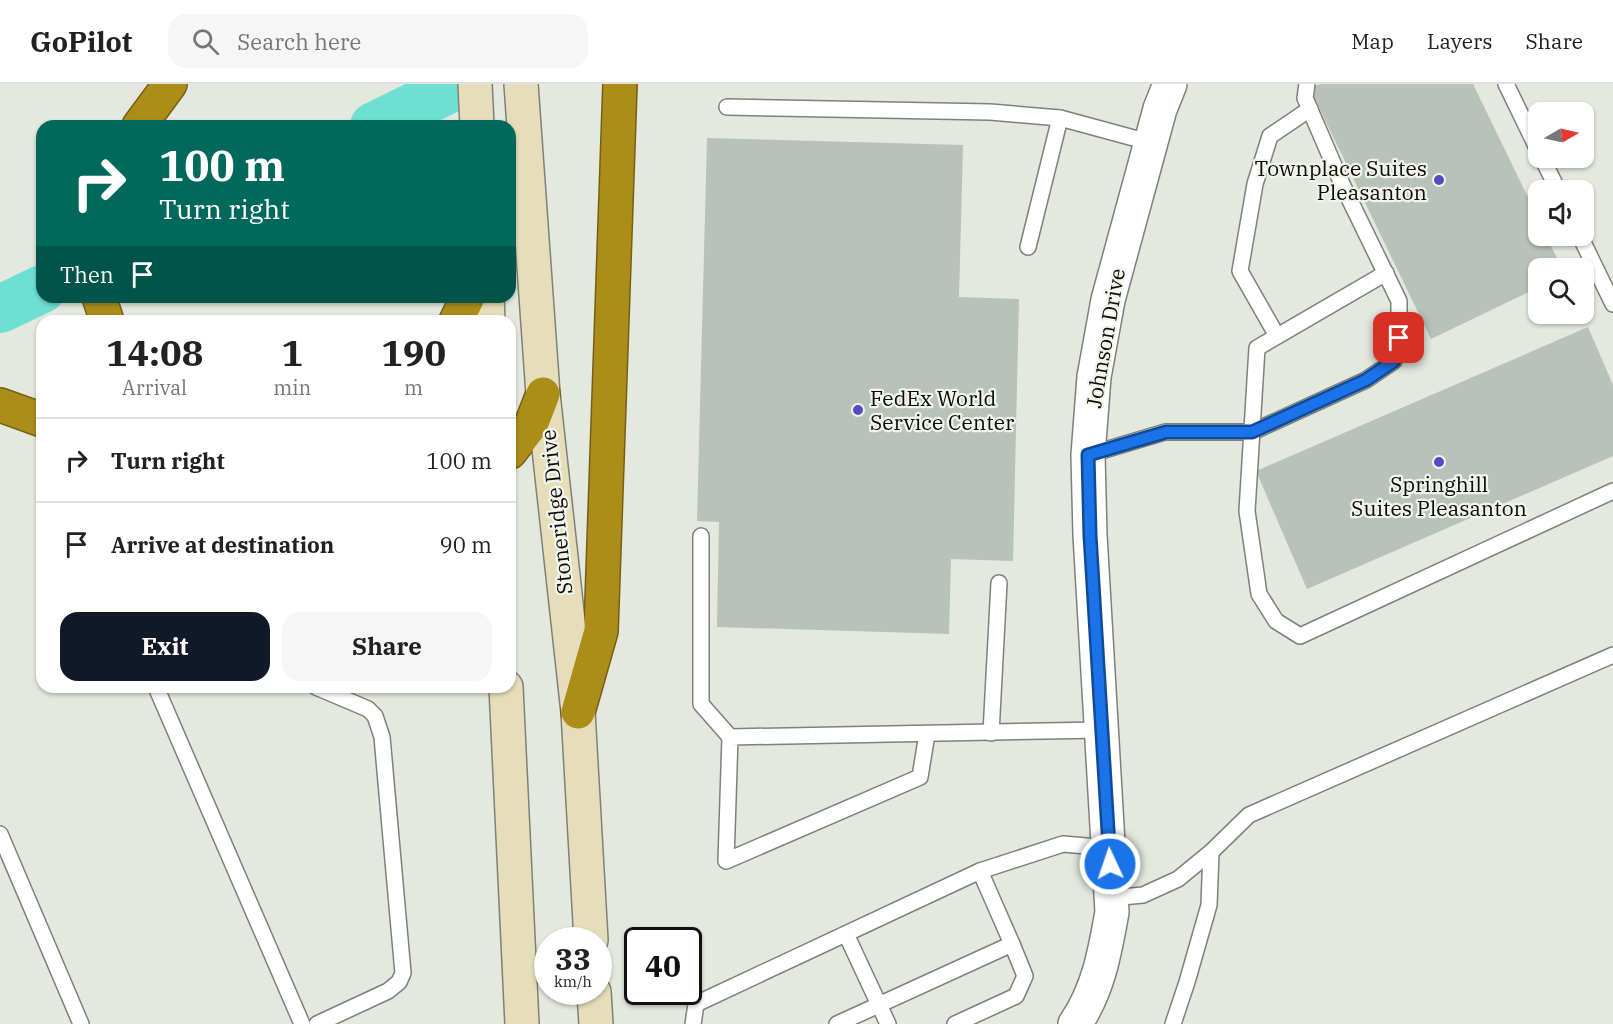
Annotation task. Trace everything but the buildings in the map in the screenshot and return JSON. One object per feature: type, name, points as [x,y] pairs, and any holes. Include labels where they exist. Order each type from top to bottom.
[{"type":"highway","points":[[143,120],[170,84]]},
{"type":"highway","points":[[578,712],[601,631],[620,84]]},
{"type":"highway","points":[[516,444],[531,425],[543,394]]},
{"type":"highway","points":[[0,405],[36,418]]},
{"type":"main road","points":[[475,84],[477,120]]},
{"type":"main road","name":"Stoneridge Drive","points":[[521,84],[543,394],[578,712],[590,927]]},
{"type":"main road","points":[[506,693],[522,1024]]},
{"type":"main road","points":[[595,1005],[596,1024]]},
{"type":"street","name":"Johnson Drive","points":[[1075,1024],[1085,1009],[1103,962],[1112,912],[1090,535],[1088,455],[1094,377],[1108,300],[1160,109],[1170,84]]},
{"type":"lane","points":[[1088,455],[1166,432],[1252,432],[1366,380],[1394,361],[1399,338],[1400,301],[1342,184],[1310,110],[1305,98],[1307,84]]},
{"type":"lane","points":[[1506,84],[1528,129]]},
{"type":"lane","points":[[727,107],[990,112],[1060,118],[1152,142]]},
{"type":"lane","points":[[1277,336],[1240,271],[1255,184],[1270,136],[1310,110]]},
{"type":"lane","points":[[1028,247],[1060,118]]},
{"type":"lane","points":[[1585,246],[1613,304]]},
{"type":"lane","points":[[1386,273],[1257,348],[1247,510],[1259,594],[1276,621],[1300,636],[1613,491]]},
{"type":"lane","points":[[701,536],[701,704],[730,737],[726,861],[920,777],[927,734]]},
{"type":"lane","points":[[991,733],[999,583]]},
{"type":"lane","points":[[1111,898],[1143,895],[1178,879],[1250,815],[1613,655]]},
{"type":"lane","points":[[159,693],[302,1024]]},
{"type":"lane","points":[[317,1024],[388,992],[399,982],[403,973],[382,737],[375,716],[368,709],[329,693]]},
{"type":"lane","points":[[730,737],[1102,730]]},
{"type":"lane","points":[[0,834],[81,1024]]},
{"type":"lane","points":[[693,1024],[696,1004],[980,871],[1063,844],[1109,848]]},
{"type":"lane","points":[[1173,1024],[1209,905],[1210,852]]},
{"type":"lane","points":[[955,1024],[1016,996],[1025,976],[980,871]]},
{"type":"lane","points":[[846,934],[888,1024]]},
{"type":"lane","points":[[837,1024],[1011,944]]},
{"type":"waterway","points":[[386,120],[460,84]]},
{"type":"waterway","points":[[0,309],[36,292]]},
{"type":"place","name":"Townplace Suites Pleasanton","points":[[1439,180]]},
{"type":"place","name":"FedEx World Service Center","points":[[858,410]]},
{"type":"place","name":"Springhill Suites Pleasanton","points":[[1439,462]]},
{"type":"route","points":[[1110,864],[1090,535],[1088,455],[1166,432],[1252,432],[1366,380],[1394,361],[1399,338]]}]
